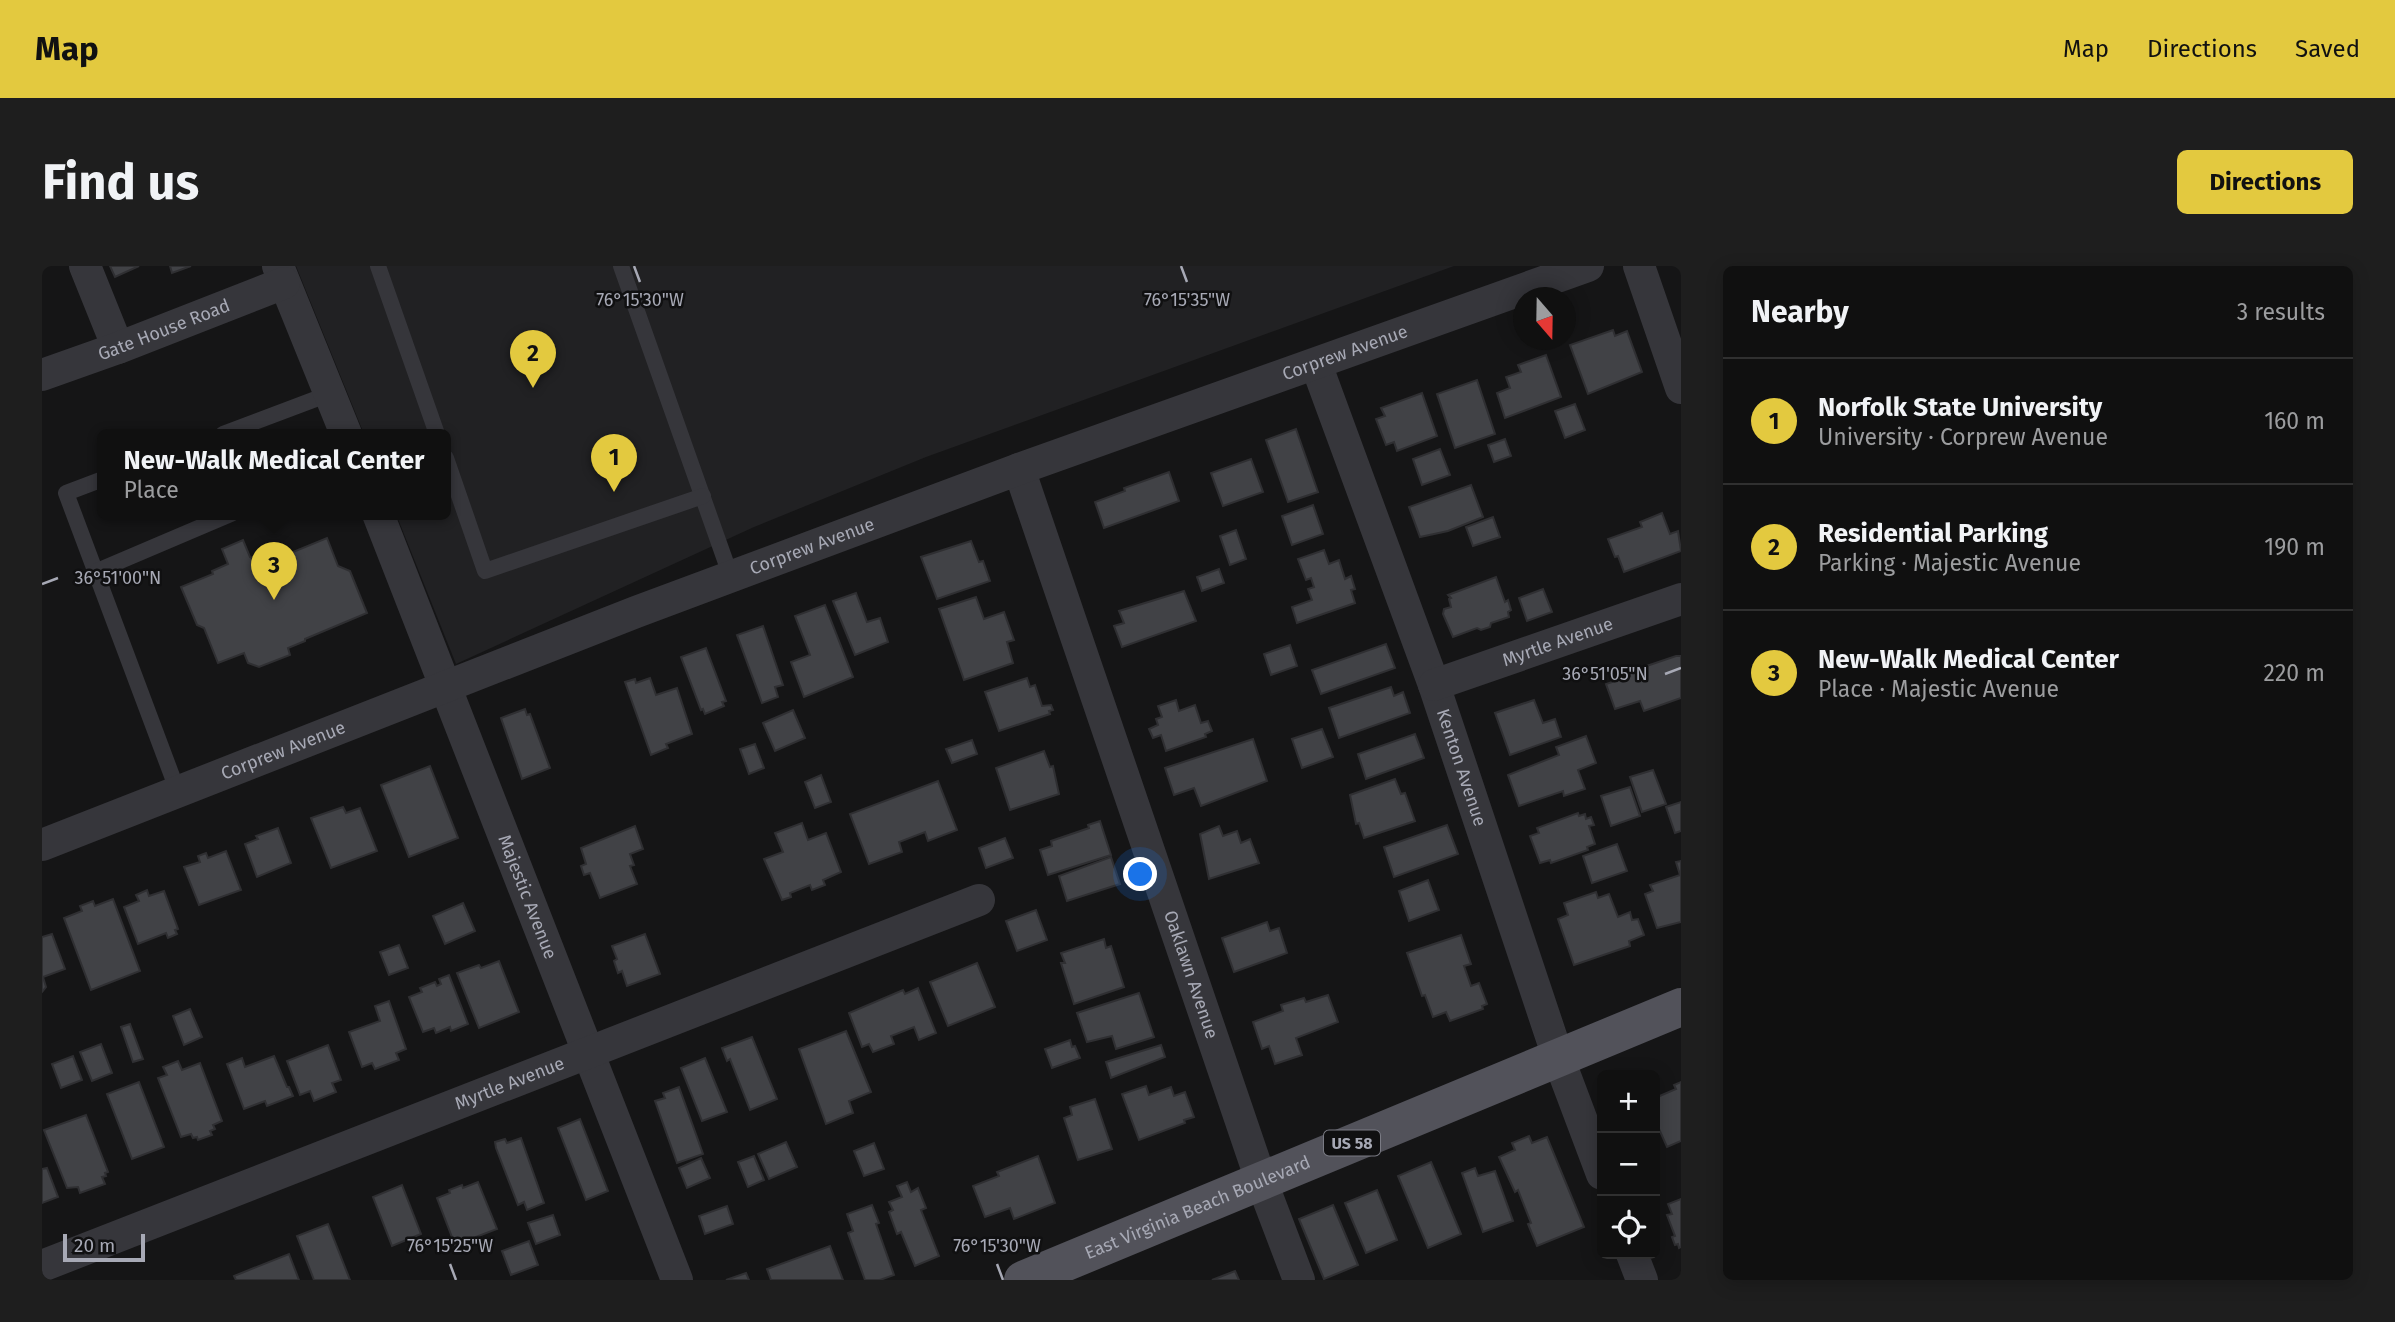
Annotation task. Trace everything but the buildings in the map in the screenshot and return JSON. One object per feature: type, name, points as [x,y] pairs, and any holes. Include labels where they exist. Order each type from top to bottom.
[{"type":"main road","name":"East Virginia Beach Boulevard","points":[[1023,1280],[1681,1007]]},
{"type":"street","points":[[85,266],[118,348]]},
{"type":"street","name":"Corprew Avenue","points":[[42,845],[445,687],[1019,469],[1588,266]]},
{"type":"street","points":[[1639,266],[1681,388]]},
{"type":"street","points":[[281,274],[344,429]]},
{"type":"street","name":"Gate House Road","points":[[42,375],[118,348],[281,274]]},
{"type":"street","name":"Kenton Avenue","points":[[1316,364],[1434,685],[1558,1057],[1597,1161]]},
{"type":"street","name":"Oaklawn Avenue","points":[[1019,469],[1261,1180],[1299,1280]]},
{"type":"street","name":"Majestic Avenue","points":[[380,520],[677,1280]]},
{"type":"street","name":"Myrtle Avenue","points":[[1434,685],[1681,599]]},
{"type":"street","name":"Myrtle Avenue","points":[[42,1266],[978,900]]},
{"type":"street","points":[[1634,1259],[1642,1280]]},
{"type":"lane","points":[[378,266],[435,429]]},
{"type":"lane","points":[[621,266],[732,577]]},
{"type":"lane","points":[[236,429],[329,394]]},
{"type":"lane","points":[[451,472],[485,571],[703,496]]},
{"type":"lane","points":[[97,481],[66,493],[178,792]]},
{"type":"lane","points":[[97,571],[217,520]]},
{"type":"shaded area","points":[[296,266],[1454,266],[926,457],[754,527],[456,664],[398,520],[451,520],[451,429],[362,429]]},
{"type":"place","name":"Residential Parking","points":[[533,388]]},
{"type":"place","name":"Norfolk State University","points":[[614,492]]},
{"type":"place","name":"New-Walk Medical Center","points":[[274,600]]}]
